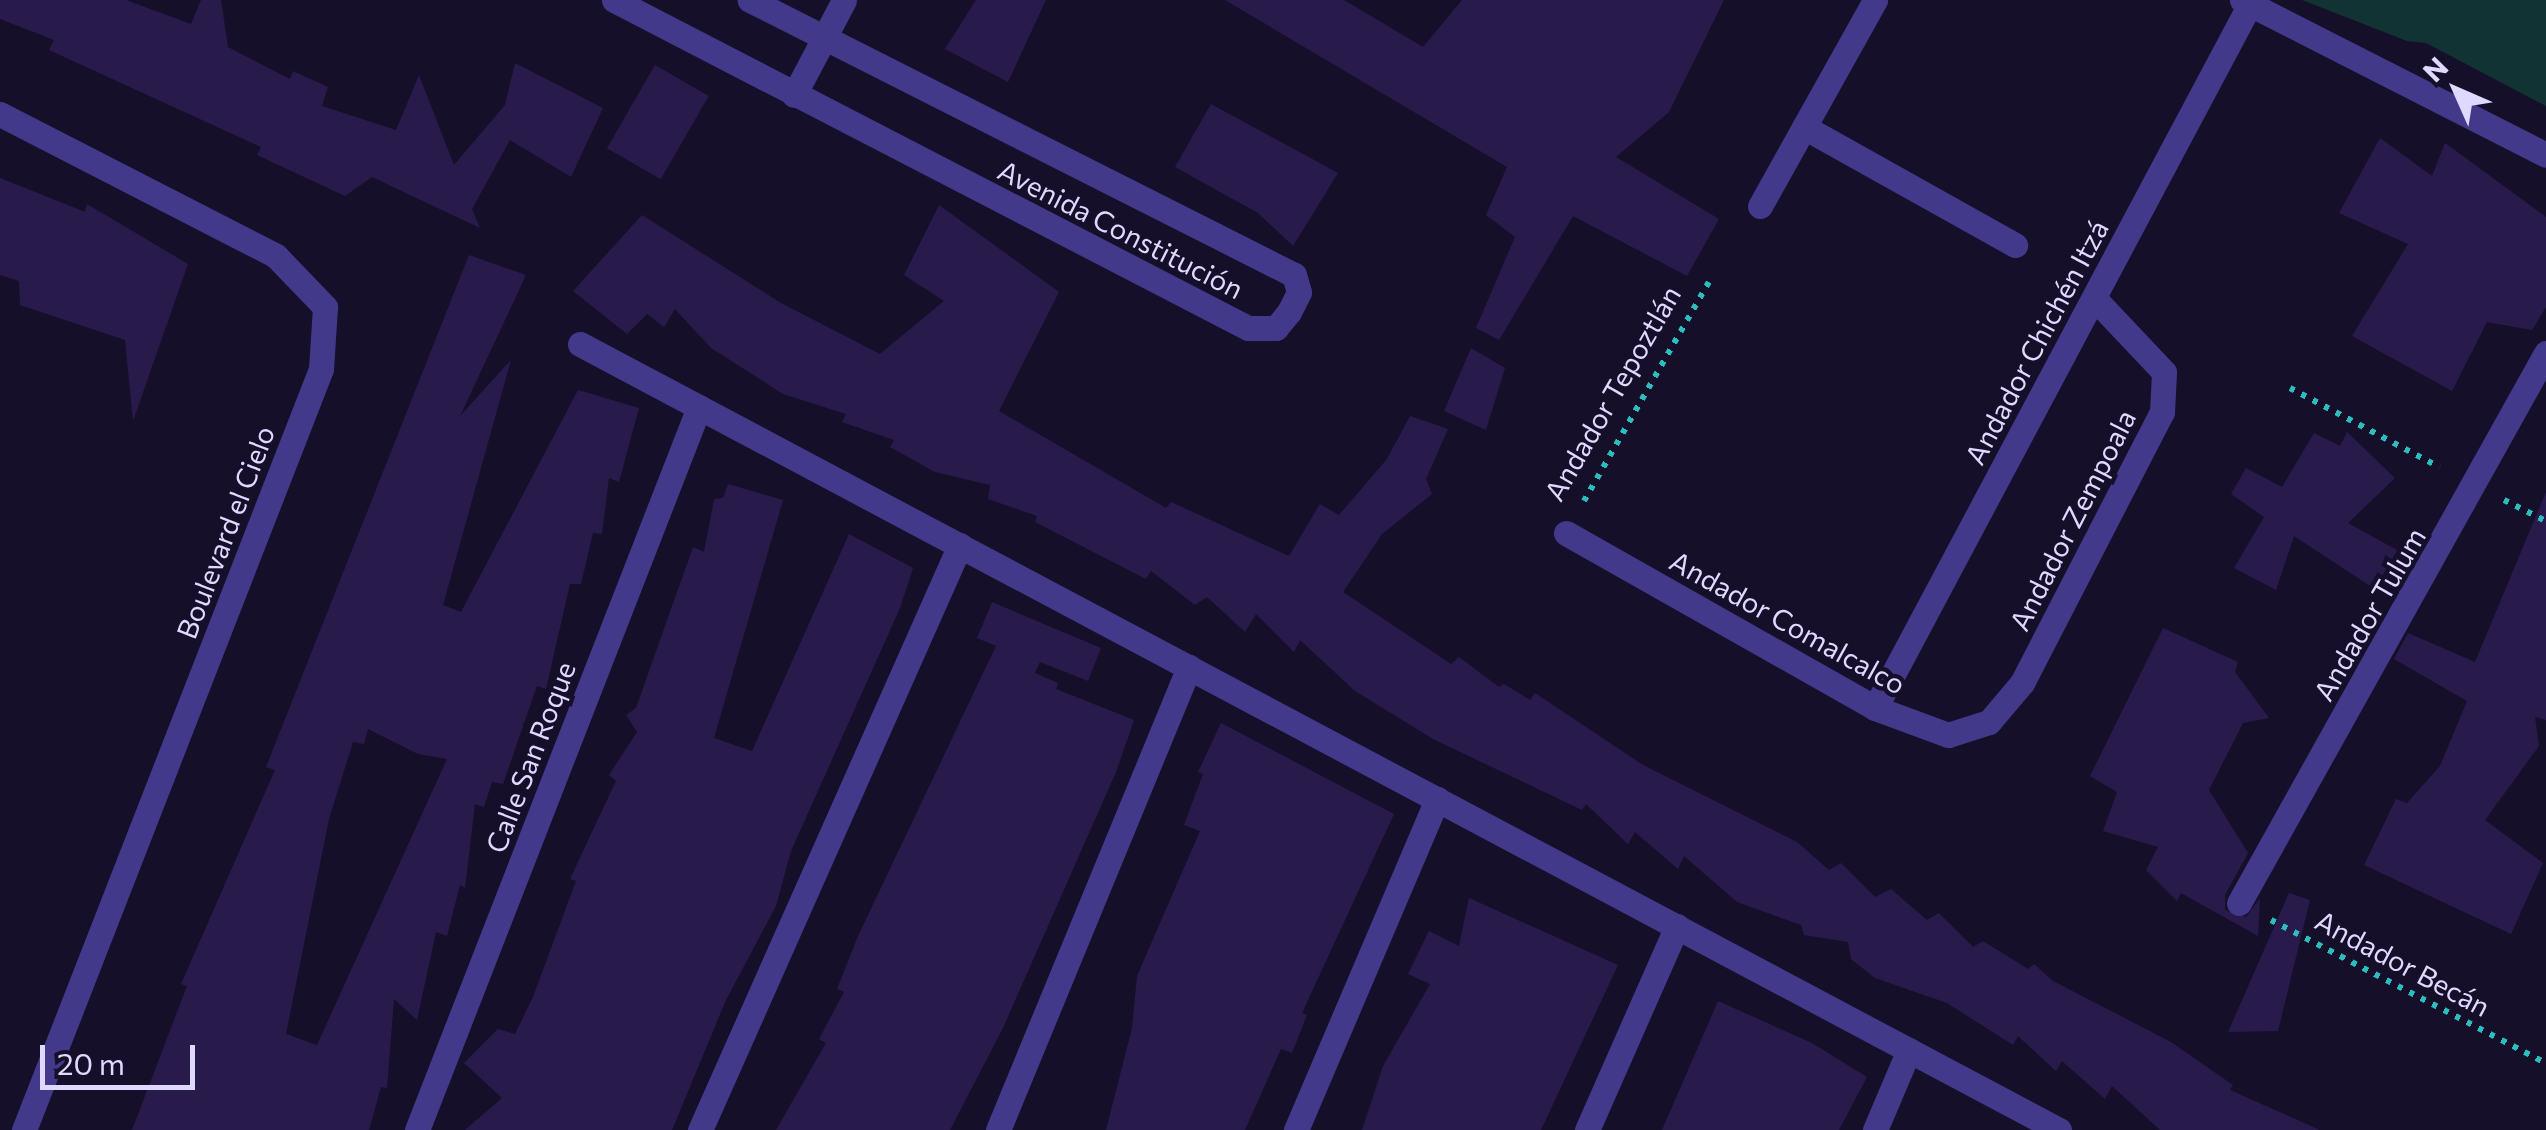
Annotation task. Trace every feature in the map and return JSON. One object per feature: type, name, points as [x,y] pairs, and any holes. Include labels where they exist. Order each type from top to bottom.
[{"type":"street","name":"Avenida Constitución","points":[[614,0],[1248,328],[1276,328],[1289,312],[1299,292],[1294,275],[750,0]]},
{"type":"street","points":[[794,95],[844,0]]},
{"type":"street","points":[[1760,206],[1876,0]]},
{"type":"street","points":[[2246,2],[2546,155]]},
{"type":"street","name":"Andador Chichén Itzá","points":[[1875,708],[2094,298],[2246,2]]},
{"type":"street","name":"Boulevard el Cielo","points":[[0,114],[276,256],[325,307],[320,369],[24,1130]]},
{"type":"street","points":[[1804,127],[2015,246]]},
{"type":"street","name":"Andador Zempoala","points":[[1988,722],[2022,683],[2162,412],[2164,372],[2094,298]]},
{"type":"street","points":[[580,344],[2059,1130]]},
{"type":"street","name":"Andador Tulum","points":[[2239,903],[2476,486],[2546,354]]},
{"type":"street","name":"Calle San Roque","points":[[416,1130],[700,407]]},
{"type":"street","name":"Andador Comalcalco","points":[[1566,533],[1875,708],[1948,735],[1988,722]]},
{"type":"street","points":[[700,1130],[960,545]]},
{"type":"street","points":[[998,1130],[1190,667]]},
{"type":"street","points":[[1296,1130],[1437,799]]},
{"type":"street","points":[[1587,1130],[1677,926]]},
{"type":"street","points":[[1875,1130],[1909,1050]]},
{"type":"path","name":"Andador Tepoztlán","points":[[1566,533],[1709,282]]},
{"type":"path","points":[[2290,388],[2546,521]]},
{"type":"path","name":"Andador Becán","points":[[2239,903],[2546,1063]]},
{"type":"green space","points":[[2302,0],[2546,0],[2546,106],[2426,43],[2407,41]]},
{"type":"building","points":[[0,0],[126,0],[191,24],[201,0],[221,0],[228,47],[290,79],[293,71],[328,87],[322,106],[396,130],[419,75],[454,165],[505,105],[515,63],[603,108],[571,177],[510,140],[472,209],[480,228],[372,177],[345,196],[257,155],[261,147],[49,50],[54,40],[0,19]]},
{"type":"building","points":[[976,0],[1046,0],[1008,82],[945,49]]},
{"type":"building","points":[[1225,0],[1344,0],[1423,47],[1462,0],[1724,0],[1669,112],[1616,157],[1719,219],[1687,276],[1573,216],[1499,340],[1476,328],[1515,237],[1486,215],[1507,167]]},
{"type":"building","points":[[655,65],[709,96],[661,179],[607,148]]},
{"type":"building","points":[[1211,104],[1338,173],[1293,246],[1258,213],[1175,167]]},
{"type":"building","points":[[2380,138],[2432,176],[2445,143],[2546,217],[2546,307],[2532,330],[2487,322],[2452,391],[2352,336],[2408,244],[2339,213]]},
{"type":"building","points":[[0,178],[85,212],[87,204],[188,264],[133,421],[125,340],[20,305],[19,281],[0,275]]},
{"type":"building","points":[[939,205],[1059,292],[999,411],[1166,508],[1171,502],[1289,556],[1320,504],[1339,515],[1387,459],[1410,416],[1448,429],[1426,479],[1432,494],[1382,534],[1343,592],[1451,664],[1459,657],[1499,687],[1504,684],[1530,700],[1535,693],[1643,765],[1797,842],[1829,870],[1841,863],[1875,897],[1891,889],[1927,920],[1939,913],[1973,947],[1983,941],[2028,969],[2034,964],[2053,981],[2171,1042],[2233,1085],[2230,1090],[2320,1130],[2160,1130],[2112,1086],[2105,1099],[2062,1061],[2056,1071],[2018,1036],[2013,1045],[1947,1003],[1875,978],[1851,959],[1848,942],[1804,935],[1801,925],[1737,902],[1684,856],[1678,869],[1635,832],[1628,844],[1586,804],[1582,810],[1433,739],[1355,691],[1300,640],[1294,652],[1256,614],[1245,632],[1207,597],[1195,605],[1151,571],[1146,579],[1035,522],[1037,516],[988,499],[990,485],[935,472],[890,447],[894,440],[842,422],[846,414],[783,394],[711,348],[675,309],[664,327],[647,314],[627,334],[573,291],[642,215],[781,303],[880,354],[944,301],[904,275]]},
{"type":"building","points":[[469,255],[526,275],[460,416],[511,360],[443,605],[461,612],[578,390],[639,408],[619,482],[609,478],[602,534],[593,533],[581,584],[570,584],[546,689],[537,686],[503,784],[492,782],[484,807],[475,804],[465,888],[460,885],[447,936],[436,932],[417,1020],[394,999],[387,1088],[381,1087],[369,1130],[132,1130],[187,986],[181,984],[275,770],[266,767]],"holes":[[[368,729],[418,754],[447,759],[317,1045],[286,1034],[329,819],[353,742],[364,744]]]},
{"type":"building","points":[[1471,348],[1505,368],[1486,430],[1444,411]]},
{"type":"building","points":[[2347,432],[2395,478],[2348,523],[2413,559],[2390,599],[2294,536],[2276,590],[2234,568],[2264,517],[2231,494],[2246,468],[2282,487],[2314,433],[2340,446]]},
{"type":"building","points":[[728,484],[783,500],[714,738],[752,751],[849,534],[913,568],[900,608],[791,851],[776,906],[726,1000],[672,1130],[465,1130],[502,1098],[464,1063],[498,1029],[515,1034],[533,997],[576,881],[570,879],[616,781],[609,775],[637,732],[626,715],[636,708],[693,547],[704,552],[714,499],[723,498]]},
{"type":"building","points":[[2546,492],[2546,720],[2535,717],[2539,746],[2485,820],[2543,863],[2511,934],[2364,865],[2396,799],[2407,803],[2440,766],[2467,701],[2394,659],[2408,633],[2475,662]]},
{"type":"building","points":[[992,602],[1101,648],[1088,681],[1040,662],[1035,673],[1058,683],[1056,689],[1134,720],[1116,772],[1002,1030],[950,1130],[776,1130],[826,1043],[819,1039],[844,992],[837,989],[858,936],[996,646],[977,638]]},
{"type":"building","points":[[2163,628],[2238,662],[2235,672],[2269,718],[2243,723],[2209,790],[2248,853],[2225,895],[2225,910],[2246,917],[2260,898],[2258,936],[2181,893],[2177,901],[2146,870],[2158,847],[2103,831],[2117,792],[2090,776]]},
{"type":"building","points":[[1221,723],[1394,814],[1302,1013],[1307,1015],[1292,1053],[1281,1049],[1245,1130],[1106,1130],[1132,1028],[1137,976],[1200,831],[1184,825],[1203,774],[1198,772]]},
{"type":"building","points":[[2289,893],[2310,900],[2278,1031],[2228,1032]]},
{"type":"building","points":[[1469,898],[1618,965],[1541,1130],[1362,1130],[1383,1066],[1430,984],[1408,974],[1429,931],[1459,946]]},
{"type":"building","points":[[1718,1001],[1812,1043],[1867,1077],[1839,1130],[1662,1130]]}]
